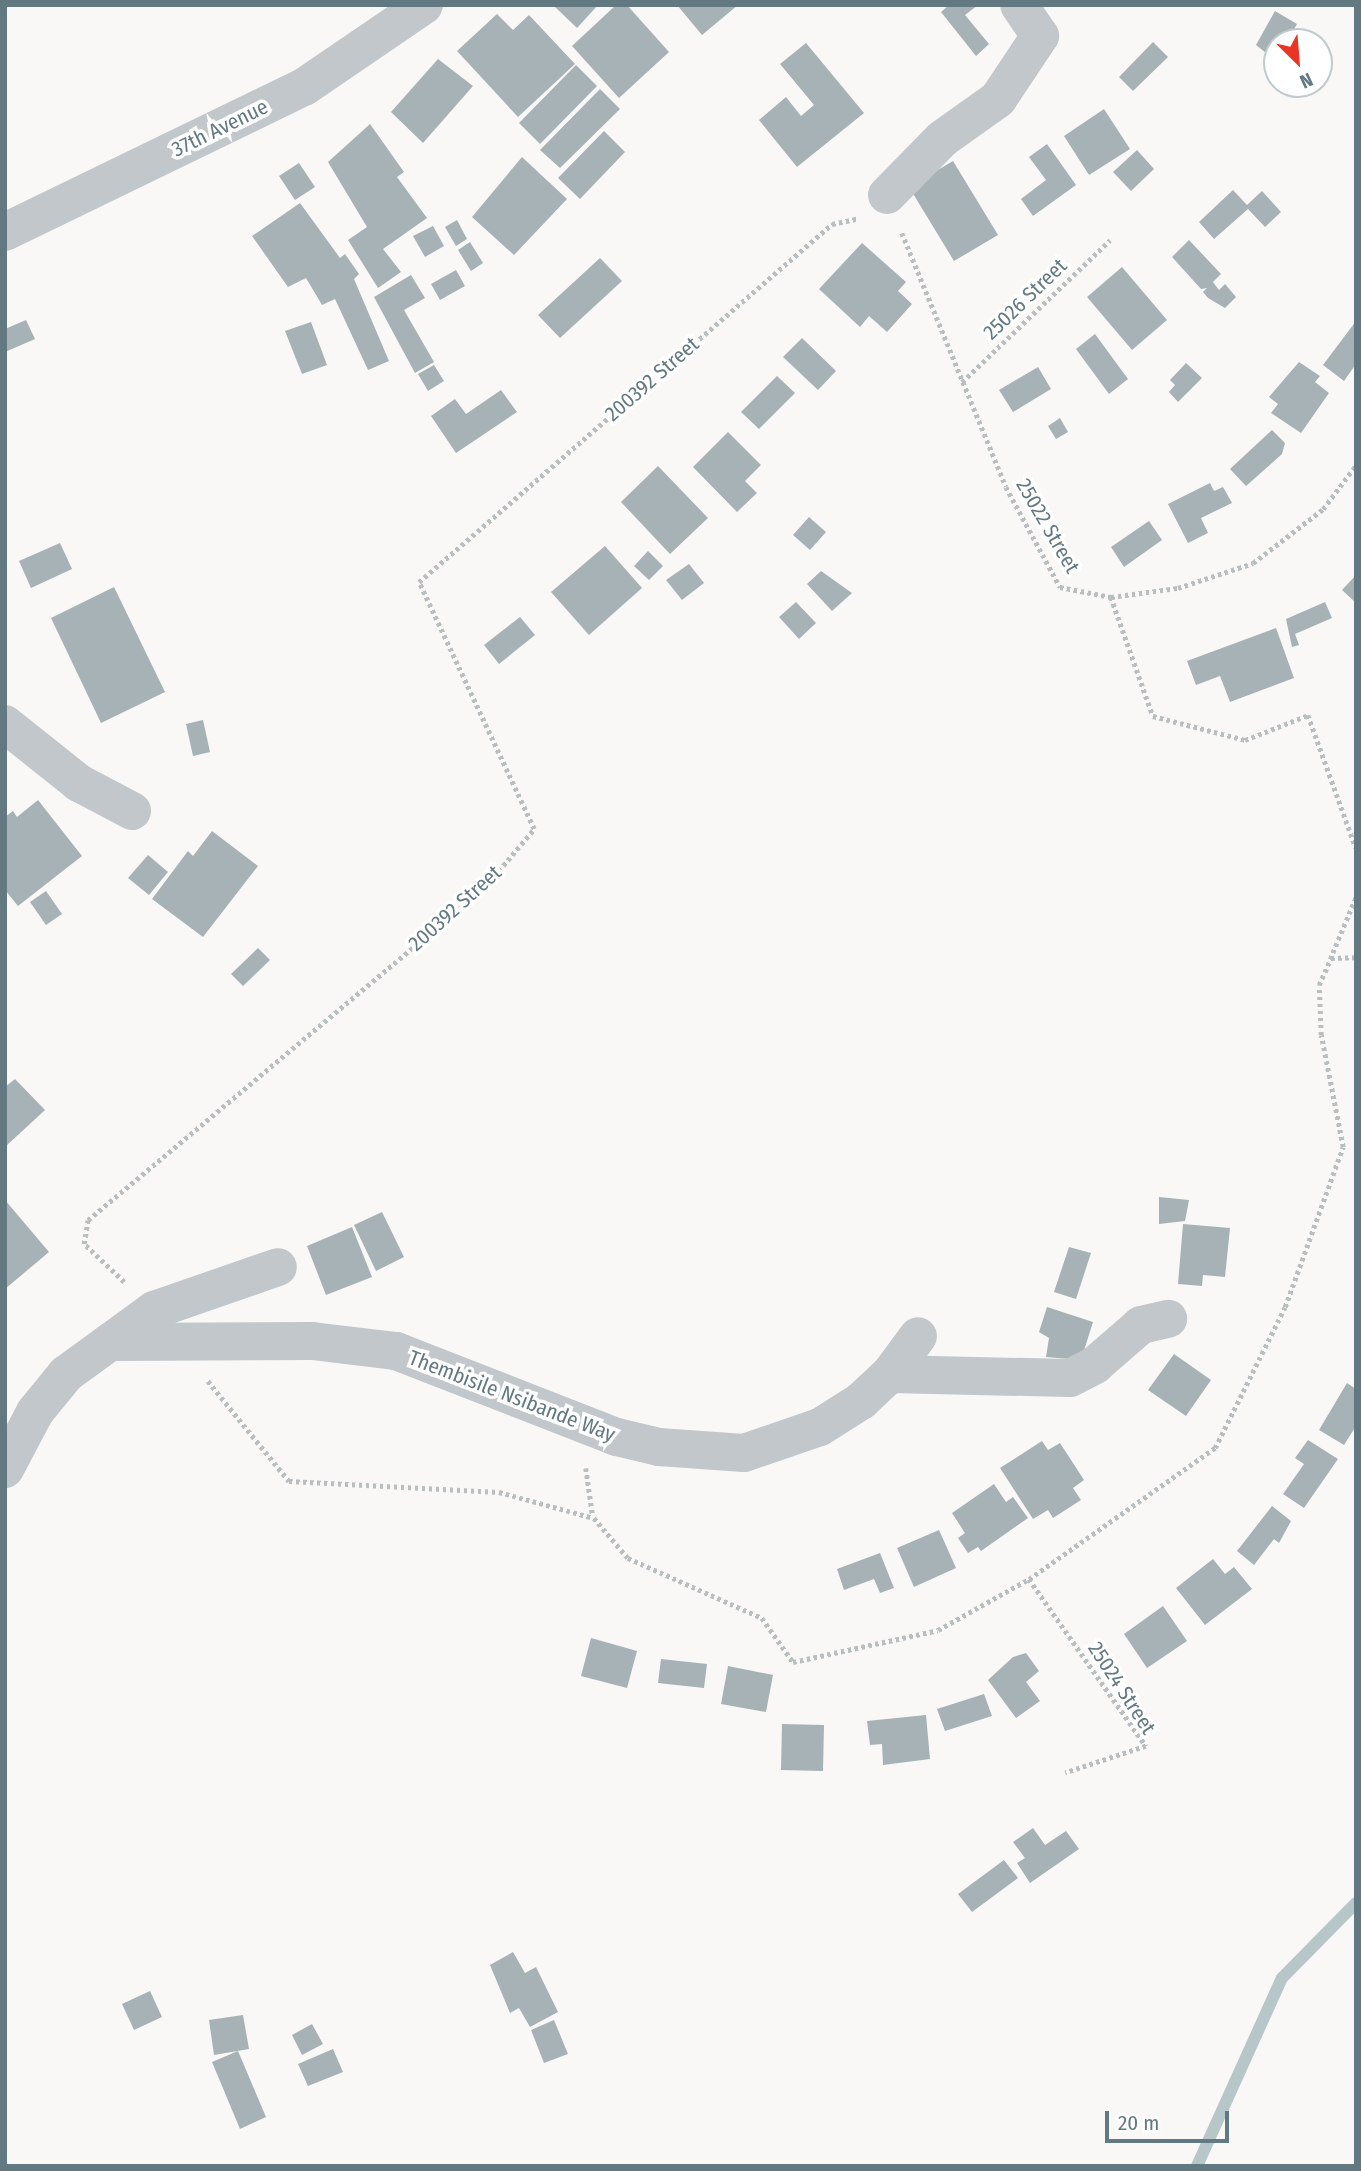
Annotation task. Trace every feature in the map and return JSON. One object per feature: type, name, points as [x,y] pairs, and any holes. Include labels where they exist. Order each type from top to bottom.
[{"type":"street","name":"37th Avenue","points":[[5,232],[303,88],[424,5]]},
{"type":"street","points":[[887,195],[942,139],[998,99],[1040,36],[1018,5]]},
{"type":"street","points":[[5,724],[79,783],[132,811]]},
{"type":"street","points":[[5,1469],[35,1412],[66,1374],[154,1310],[278,1266]]},
{"type":"street","points":[[890,1374],[1063,1380],[1083,1374],[1141,1325],[1168,1319]]},
{"type":"street","name":"Thembisile Nsibande Way","points":[[110,1342],[312,1341],[396,1351],[617,1437],[704,1453],[744,1453],[791,1440],[861,1401],[890,1374],[918,1336]]},
{"type":"path","name":"25022 Street","points":[[887,195],[1006,487],[1060,587],[1111,597]]},
{"type":"path","name":"200392 Street","points":[[154,1310],[84,1244],[89,1220],[485,887],[534,830],[419,582],[832,224],[854,220],[887,195]]},
{"type":"path","name":"25026 Street","points":[[962,382],[1110,240]]},
{"type":"path","points":[[1356,466],[1324,509],[1253,563],[1178,588],[1111,597],[1153,716],[1245,740],[1308,715],[1356,848]]},
{"type":"path","points":[[1356,898],[1331,958],[1356,957]]},
{"type":"path","name":"25024 Street","points":[[1029,1579],[1146,1746],[1065,1773]]},
{"type":"building","points":[[553,5],[598,5],[577,28]]},
{"type":"building","points":[[616,5],[627,5],[669,52],[619,98],[572,46]]},
{"type":"building","points":[[677,5],[738,5],[702,35]]},
{"type":"building","points":[[949,5],[978,5],[965,15],[989,44],[976,56],[941,12]]},
{"type":"building","points":[[1275,11],[1297,24],[1295,28],[1266,28]]},
{"type":"building","points":[[497,14],[513,30],[529,15],[575,64],[518,117],[457,51]]},
{"type":"building","points":[[1263,32],[1263,51],[1256,45]]},
{"type":"building","points":[[1153,42],[1168,57],[1133,91],[1119,77]]},
{"type":"building","points":[[806,43],[864,113],[797,167],[759,120],[786,97],[801,116],[814,105],[780,64]]},
{"type":"building","points":[[438,59],[473,86],[423,143],[391,112]]},
{"type":"building","points":[[576,65],[597,86],[540,144],[519,123]]},
{"type":"building","points":[[600,89],[620,109],[560,168],[540,150]]},
{"type":"building","points":[[1104,109],[1130,149],[1089,175],[1064,136]]},
{"type":"building","points":[[370,124],[404,172],[397,177],[427,218],[383,249],[401,272],[378,288],[348,240],[367,227],[328,162]]},
{"type":"building","points":[[604,131],[625,152],[580,199],[558,178]]},
{"type":"building","points":[[1047,144],[1076,185],[1033,216],[1021,199],[1046,180],[1029,157]]},
{"type":"building","points":[[1137,150],[1154,169],[1131,191],[1113,172]]},
{"type":"building","points":[[522,157],[567,199],[514,255],[472,217]]},
{"type":"building","points":[[953,161],[998,235],[954,261],[909,187]]},
{"type":"building","points":[[299,163],[315,187],[295,200],[279,176]]},
{"type":"building","points":[[1233,190],[1247,205],[1262,191],[1281,212],[1265,227],[1248,209],[1214,239],[1199,222]]},
{"type":"building","points":[[300,203],[340,258],[345,254],[359,274],[354,279],[389,361],[368,370],[335,299],[322,305],[306,278],[288,287],[252,236]]},
{"type":"building","points":[[457,220],[467,239],[456,246],[445,227]]},
{"type":"building","points":[[433,226],[444,246],[425,257],[413,236]]},
{"type":"building","points":[[1189,240],[1221,274],[1213,282],[1219,290],[1225,284],[1236,297],[1225,308],[1208,298],[1203,292],[1207,288],[1201,289],[1172,257]]},
{"type":"building","points":[[470,242],[483,263],[471,271],[458,250]]},
{"type":"building","points":[[862,243],[906,282],[898,291],[912,304],[887,332],[869,316],[860,327],[819,289]]},
{"type":"building","points":[[600,258],[622,281],[560,338],[538,315]]},
{"type":"building","points":[[1122,267],[1167,320],[1132,350],[1087,297]]},
{"type":"building","points":[[456,270],[465,286],[440,300],[431,284]]},
{"type":"building","points":[[411,275],[425,298],[404,310],[434,362],[415,373],[374,297]]},
{"type":"building","points":[[26,320],[35,339],[5,352],[5,329]]},
{"type":"building","points":[[1356,321],[1356,364],[1344,381],[1323,365]]},
{"type":"building","points":[[311,322],[327,365],[302,374],[285,331]]},
{"type":"building","points":[[1095,334],[1128,379],[1109,394],[1076,349]]},
{"type":"building","points":[[802,338],[836,371],[818,390],[783,357]]},
{"type":"building","points":[[1299,362],[1320,376],[1315,382],[1329,393],[1301,433],[1271,413],[1278,404],[1269,397]]},
{"type":"building","points":[[1186,363],[1202,378],[1178,402],[1169,392],[1175,385],[1170,380]]},
{"type":"building","points":[[434,365],[444,381],[428,391],[418,374]]},
{"type":"building","points":[[1038,367],[1051,389],[1013,412],[999,390]]},
{"type":"building","points":[[777,376],[795,393],[759,429],[741,412]]},
{"type":"building","points":[[501,390],[517,412],[456,453],[431,416],[455,399],[466,414]]},
{"type":"building","points":[[1060,418],[1068,432],[1056,439],[1048,426]]},
{"type":"building","points":[[1272,430],[1285,443],[1282,454],[1246,486],[1230,469]]},
{"type":"building","points":[[728,432],[761,465],[745,481],[757,493],[737,512],[693,467]]},
{"type":"building","points":[[658,466],[708,518],[670,554],[621,502]]},
{"type":"building","points":[[1210,483],[1214,491],[1223,487],[1232,503],[1201,518],[1208,533],[1188,543],[1168,504]]},
{"type":"building","points":[[809,517],[826,532],[810,550],[793,535]]},
{"type":"building","points":[[1149,521],[1162,540],[1124,567],[1111,547]]},
{"type":"building","points":[[60,543],[72,569],[31,588],[19,561]]},
{"type":"building","points":[[605,546],[642,588],[589,635],[551,592]]},
{"type":"building","points":[[648,551],[663,566],[649,580],[634,566]]},
{"type":"building","points":[[689,564],[704,583],[682,600],[666,580]]},
{"type":"building","points":[[821,571],[852,593],[832,611],[807,584]]},
{"type":"building","points":[[1356,575],[1356,603],[1342,590]]},
{"type":"building","points":[[114,587],[165,692],[101,723],[51,618]]},
{"type":"building","points":[[796,602],[816,623],[799,639],[779,617]]},
{"type":"building","points":[[1325,602],[1332,618],[1295,634],[1299,645],[1292,647],[1286,619]]},
{"type":"building","points":[[520,617],[535,635],[499,664],[484,645]]},
{"type":"building","points":[[1276,628],[1294,678],[1230,702],[1220,676],[1196,685],[1187,661]]},
{"type":"building","points":[[203,720],[210,752],[193,756],[186,724]]},
{"type":"building","points":[[38,800],[82,856],[18,906],[5,890],[5,817],[13,811],[17,817]]},
{"type":"building","points":[[212,831],[258,866],[203,937],[152,899],[188,851],[193,856]]},
{"type":"building","points":[[148,855],[168,872],[149,895],[128,878]]},
{"type":"building","points":[[46,891],[62,914],[46,925],[30,902]]},
{"type":"building","points":[[258,948],[270,960],[243,986],[231,974]]},
{"type":"building","points":[[15,1079],[45,1110],[5,1147],[5,1087]]},
{"type":"building","points":[[1159,1197],[1189,1200],[1185,1221],[1159,1224]]},
{"type":"building","points":[[5,1200],[49,1252],[5,1289]]},
{"type":"building","points":[[382,1212],[404,1257],[376,1271],[354,1225]]},
{"type":"building","points":[[1183,1224],[1230,1228],[1225,1277],[1203,1275],[1202,1286],[1178,1284]]},
{"type":"building","points":[[352,1227],[372,1277],[326,1295],[307,1246]]},
{"type":"building","points":[[1069,1247],[1091,1253],[1076,1299],[1054,1292]]},
{"type":"building","points":[[1047,1307],[1093,1322],[1081,1360],[1046,1357],[1049,1338],[1039,1332]]},
{"type":"building","points":[[1174,1354],[1211,1380],[1186,1416],[1148,1390]]},
{"type":"building","points":[[1347,1383],[1356,1389],[1356,1426],[1344,1445],[1319,1430]]},
{"type":"building","points":[[1308,1440],[1338,1459],[1304,1508],[1283,1494],[1304,1464],[1295,1458]]},
{"type":"building","points":[[1042,1441],[1048,1450],[1060,1443],[1084,1480],[1073,1488],[1081,1500],[1053,1518],[1048,1510],[1033,1519],[1000,1468]]},
{"type":"building","points":[[994,1484],[1006,1502],[1013,1497],[1028,1518],[981,1551],[978,1547],[968,1553],[958,1538],[965,1533],[952,1513]]},
{"type":"building","points":[[1272,1506],[1291,1521],[1279,1543],[1274,1539],[1254,1565],[1237,1551]]},
{"type":"building","points":[[939,1530],[956,1568],[914,1587],[897,1548]]},
{"type":"building","points":[[880,1553],[894,1588],[880,1593],[874,1579],[844,1590],[837,1569]]},
{"type":"building","points":[[1213,1559],[1225,1574],[1234,1567],[1252,1589],[1205,1625],[1176,1588]]},
{"type":"building","points":[[1163,1606],[1187,1641],[1147,1668],[1124,1634]]},
{"type":"building","points":[[591,1638],[637,1651],[627,1688],[581,1676]]},
{"type":"building","points":[[1026,1653],[1039,1671],[1026,1682],[1040,1701],[1016,1718],[988,1680],[1013,1657]]},
{"type":"building","points":[[661,1659],[707,1664],[704,1688],[658,1683]]},
{"type":"building","points":[[728,1666],[773,1675],[766,1712],[721,1704]]},
{"type":"building","points":[[984,1694],[992,1716],[945,1731],[937,1709]]},
{"type":"building","points":[[926,1715],[930,1759],[883,1765],[882,1744],[870,1745],[867,1721]]},
{"type":"building","points":[[782,1724],[824,1725],[823,1771],[781,1770]]},
{"type":"building","points":[[1033,1828],[1045,1845],[1066,1831],[1079,1849],[1030,1883],[1017,1863],[1025,1858],[1013,1842]]},
{"type":"building","points":[[1004,1860],[1018,1878],[972,1912],[958,1894]]},
{"type":"building","points":[[513,1952],[525,1973],[536,1967],[558,2012],[530,2027],[519,2008],[510,2013],[490,1965]]},
{"type":"building","points":[[150,1991],[162,2017],[134,2030],[122,2004]]},
{"type":"building","points":[[243,2015],[249,2049],[214,2055],[209,2020]]},
{"type":"building","points":[[554,2020],[568,2054],[544,2063],[531,2030]]},
{"type":"building","points":[[312,2024],[323,2044],[302,2055],[292,2035]]},
{"type":"building","points":[[333,2049],[343,2072],[308,2086],[298,2064]]},
{"type":"building","points":[[238,2051],[266,2117],[240,2129],[212,2062]]},
{"type":"waterway","points":[[1197,2166],[1282,1978],[1356,1903]]}]
